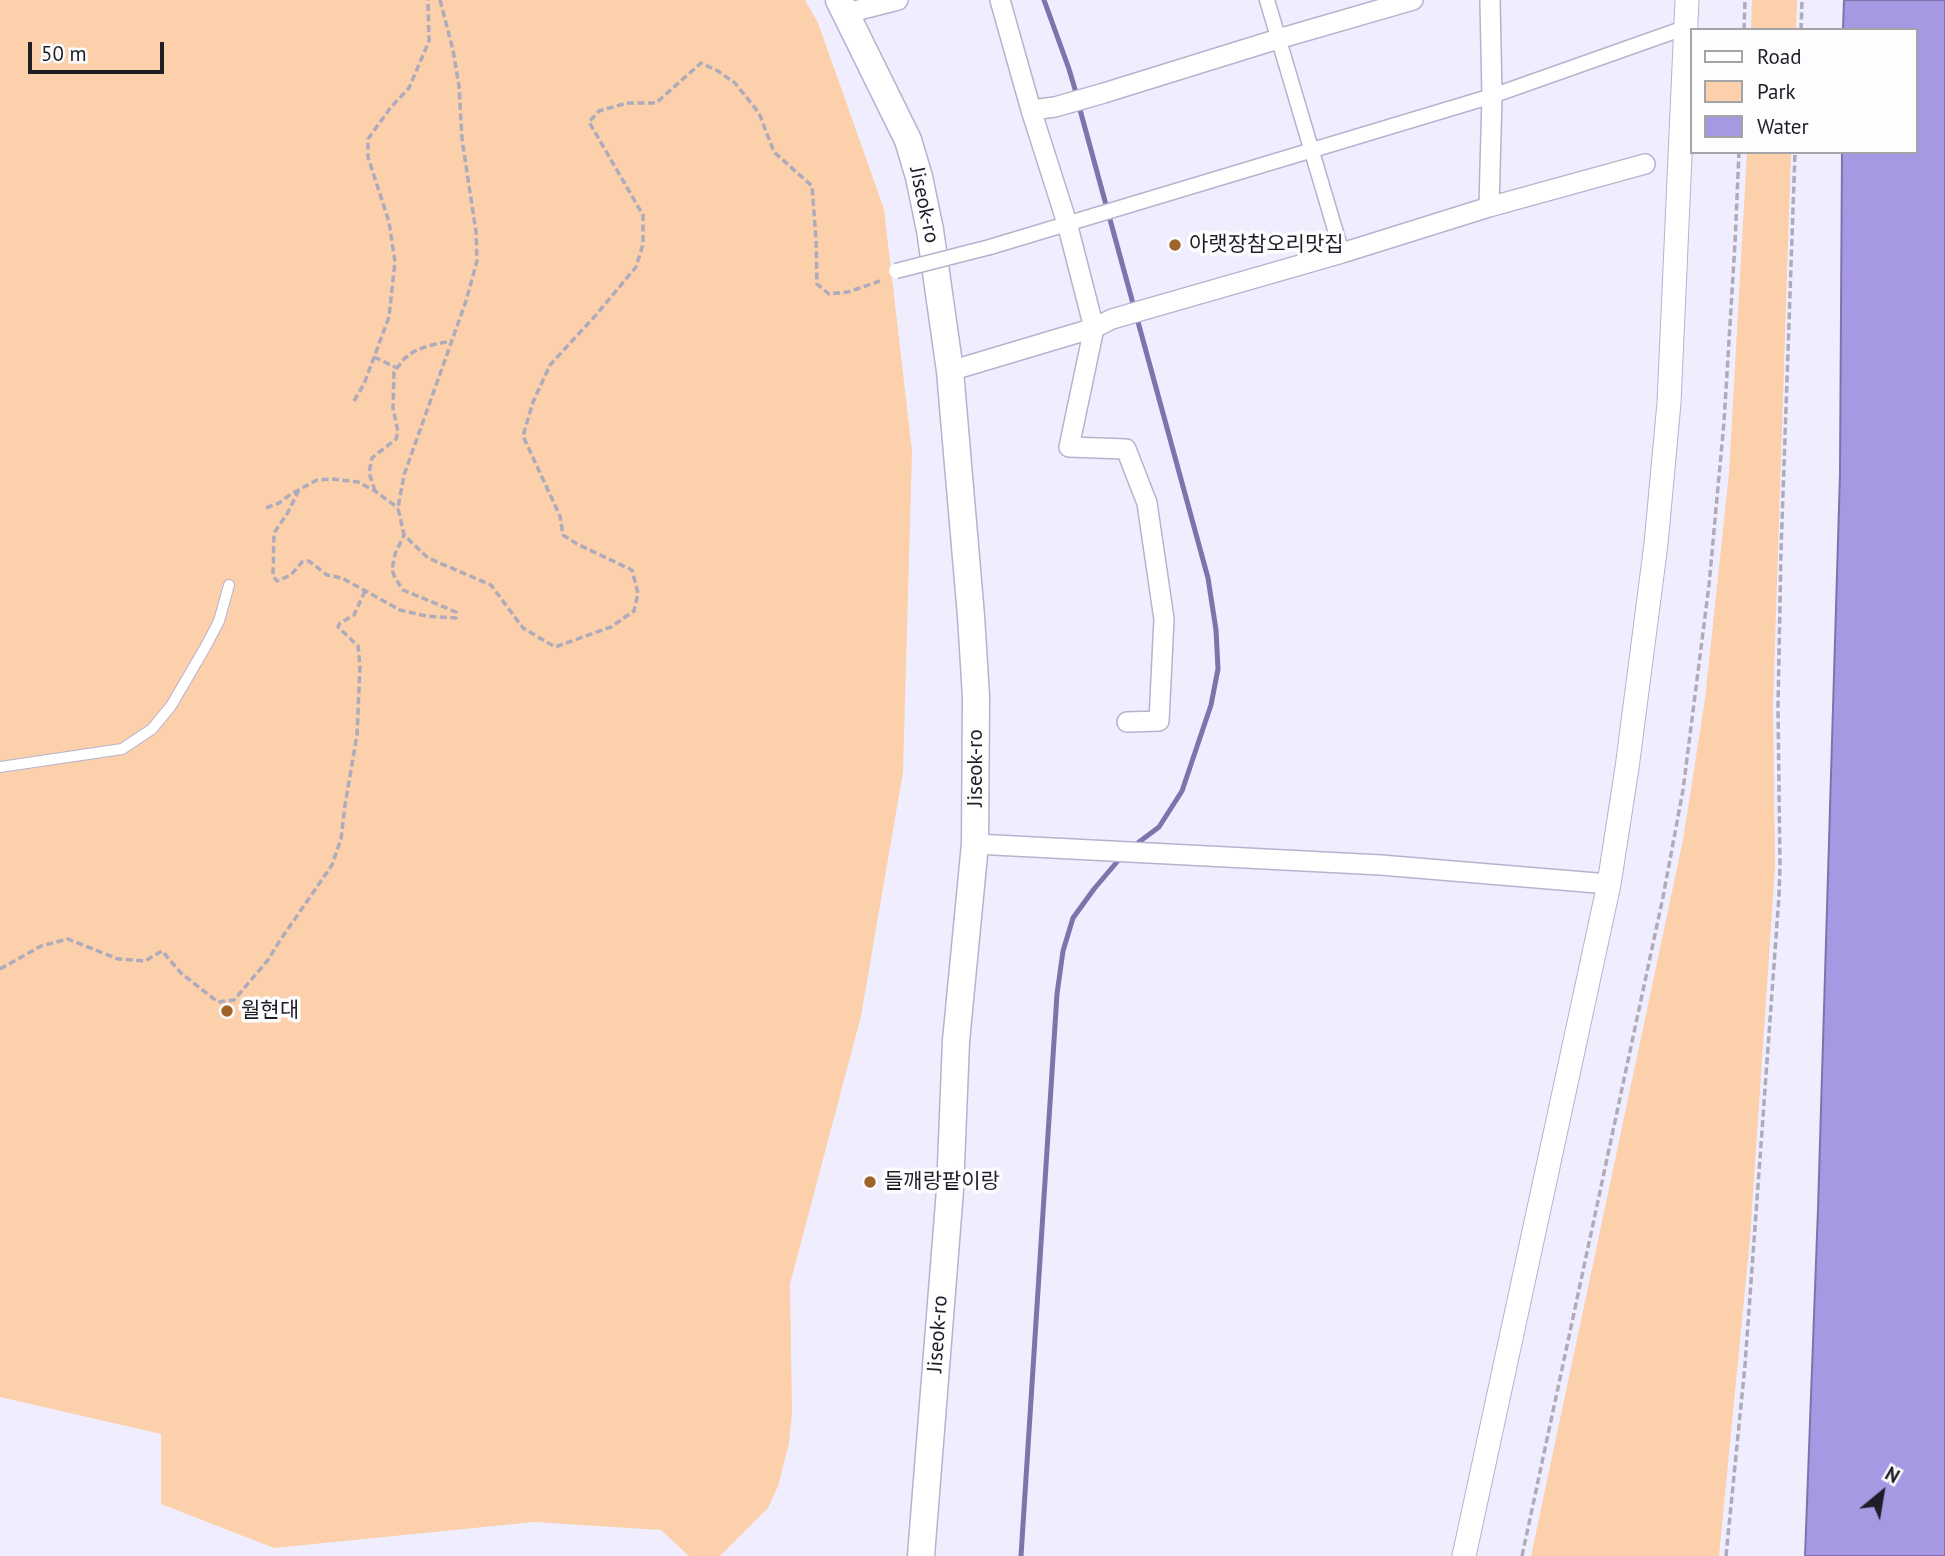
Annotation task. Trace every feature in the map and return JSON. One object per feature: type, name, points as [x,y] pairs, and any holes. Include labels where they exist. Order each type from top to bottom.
[{"type":"main road","name":"Jiseok-ro","points":[[843,7],[908,140],[919,177],[932,243],[950,371],[975,683],[975,844],[956,1041],[950,1190],[921,1556]]},
{"type":"street","points":[[843,7],[898,0]]},
{"type":"street","points":[[1000,0],[1031,110],[1075,220],[1094,328],[1069,447],[1126,449],[1147,503],[1164,620],[1159,721],[1128,722]]},
{"type":"street","points":[[1267,0],[1342,253]]},
{"type":"street","points":[[1031,110],[1055,107],[1104,93],[1413,0]]},
{"type":"street","points":[[1489,207],[1492,96],[1490,0]]},
{"type":"street","points":[[1464,1556],[1609,884],[1627,768],[1656,544],[1667,429],[1687,0]]},
{"type":"street","points":[[896,271],[990,247],[1492,96],[1687,27]]},
{"type":"street","points":[[950,371],[1094,328],[1112,319],[1342,253],[1489,207],[1646,164]]},
{"type":"street","points":[[975,844],[1381,865],[1609,884]]},
{"type":"lane","points":[[0,767],[122,749],[152,729],[171,706],[206,646],[219,621],[229,585]]},
{"type":"path","points":[[355,401],[389,317],[395,262],[389,222],[368,157],[368,139],[391,107],[409,88],[429,41],[428,0]]},
{"type":"path","points":[[440,0],[459,86],[462,139],[477,261],[466,301],[404,475],[398,508],[404,535],[428,558],[491,585],[523,628],[555,647],[611,626],[634,611],[638,593],[632,570],[563,535],[559,516],[523,436],[533,402],[550,365],[636,267],[643,244],[642,215],[589,122],[599,111],[627,103],[656,103],[701,62],[718,71],[735,83],[759,113],[774,152],[812,186],[817,240],[817,284],[829,294],[848,292],[880,281]]},
{"type":"path","points":[[1744,28],[1745,0]]},
{"type":"path","points":[[1801,28],[1802,0]]},
{"type":"path","points":[[1522,1556],[1656,934],[1683,790],[1710,584],[1724,422],[1739,154]]},
{"type":"path","points":[[1726,1556],[1745,1365],[1779,896],[1777,707],[1795,154]]},
{"type":"path","points":[[375,491],[369,473],[372,458],[396,439],[398,432],[393,408],[394,372],[413,352],[452,341]]},
{"type":"path","points":[[374,357],[397,368]]},
{"type":"path","points":[[266,508],[317,480],[332,480],[358,482],[398,508]]},
{"type":"path","points":[[299,490],[274,533],[273,576],[277,581],[291,575],[302,562],[309,561],[327,575],[341,578],[400,610],[426,616],[456,618],[456,612],[403,590],[395,578],[392,570],[395,554],[404,535]]},
{"type":"path","points":[[0,969],[41,946],[68,939],[118,959],[145,961],[162,951],[183,974],[218,1002],[234,1000],[268,960],[332,864],[341,839],[357,735],[360,666],[358,646],[338,627],[354,615],[365,591]]},
{"type":"green space","points":[[0,0],[805,0],[818,23],[884,209],[912,451],[903,772],[861,1016],[790,1284],[792,1413],[789,1443],[778,1486],[768,1508],[720,1556],[689,1556],[661,1530],[534,1522],[274,1548],[161,1504],[161,1434],[0,1397]]},
{"type":"green space","points":[[1752,0],[1797,0],[1796,28],[1751,28]]},
{"type":"green space","points":[[1747,154],[1791,154],[1773,704],[1775,867],[1750,1238],[1719,1556],[1531,1556],[1683,840],[1705,699],[1729,473]]},
{"type":"water","points":[[1844,0],[1945,0],[1945,1556],[1805,1556],[1840,474],[1842,154],[1917,154],[1917,28],[1843,28]]},
{"type":"waterway","points":[[1044,0],[1077,96]]},
{"type":"waterway","points":[[1079,106],[1208,578],[1216,630],[1218,669],[1211,705],[1182,791],[1159,827],[1135,845]]},
{"type":"waterway","points":[[1021,1556],[1057,994],[1063,951],[1073,918],[1122,856]]},
{"type":"place","name":"아랫장참오리맛집","points":[[1175,245]]},
{"type":"place","name":"월현대","points":[[227,1011]]},
{"type":"place","name":"들깨랑팥이랑","points":[[870,1182]]}]
